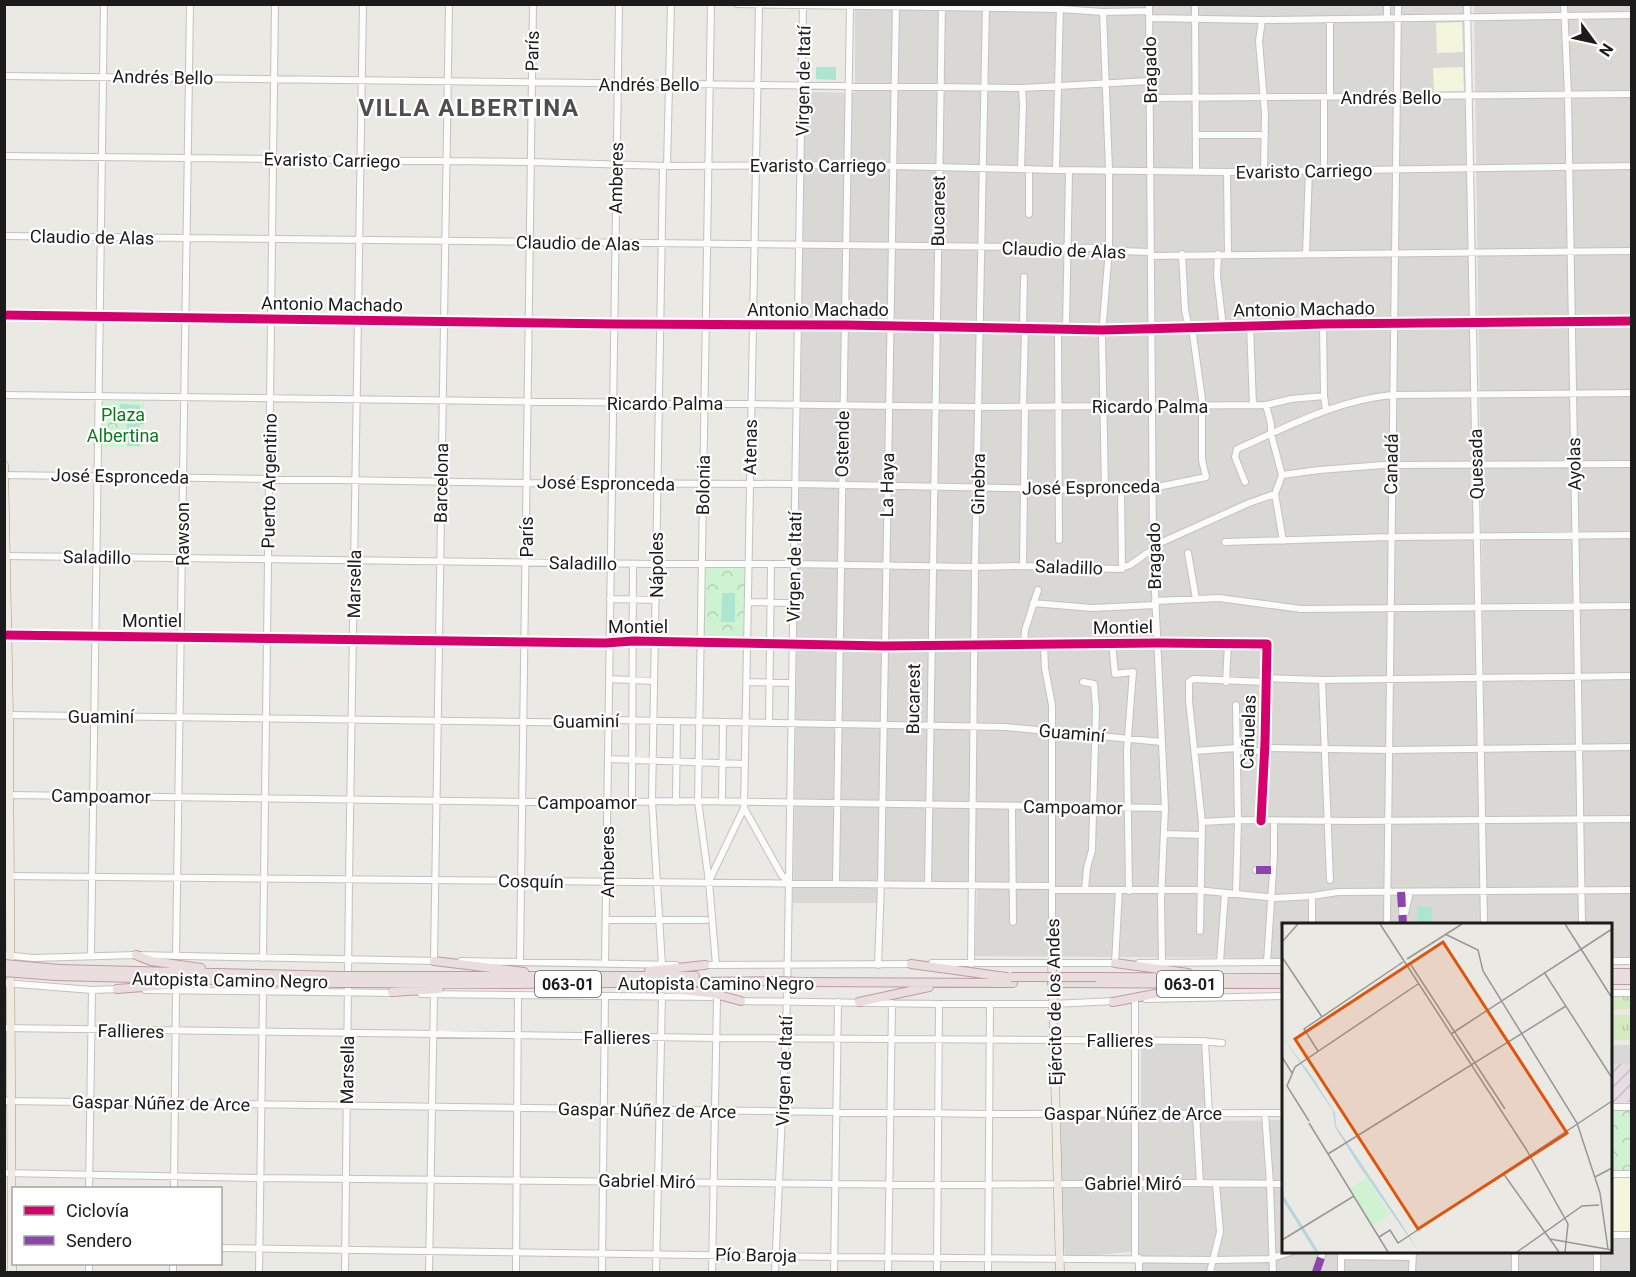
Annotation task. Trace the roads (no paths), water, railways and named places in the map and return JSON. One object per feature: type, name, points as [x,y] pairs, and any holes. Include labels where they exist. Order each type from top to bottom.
[{"type":"highway","points":[[136,955],[151,961],[237,973]]},
{"type":"highway","points":[[434,961],[548,977]]},
{"type":"highway","points":[[1115,963],[1189,974],[1245,978]]},
{"type":"highway","name":"Autopista Camino Negro","points":[[4,964],[57,972],[263,982],[548,977],[611,980]]},
{"type":"highway","points":[[911,964],[1010,979]]},
{"type":"highway","points":[[611,980],[705,965]]},
{"type":"highway","name":"Autopista Camino Negro","points":[[4,972],[237,973],[340,980]]},
{"type":"highway","points":[[1612,973],[1632,973]]},
{"type":"highway","name":"Autopista Camino Negro","points":[[801,979],[979,983],[1010,979]]},
{"type":"highway","name":"Autopista Camino Negro","points":[[358,980],[515,984],[611,980],[1010,979],[1229,984],[1282,979]]},
{"type":"highway","name":"Autopista Camino Negro","points":[[1097,980],[1282,979]]},
{"type":"highway","points":[[611,980],[711,993],[741,1001]]},
{"type":"highway","points":[[1612,980],[1632,980]]},
{"type":"highway","points":[[117,989],[198,983],[263,982]]},
{"type":"highway","points":[[859,1002],[918,989],[979,983]]},
{"type":"highway","points":[[392,992],[515,984]]},
{"type":"highway","points":[[1113,1002],[1139,995],[1229,984]]},
{"type":"main road","points":[[4,465],[9,715],[7,735],[9,795],[7,805],[8,1173],[12,1272]]},
{"type":"main road","name":"Ejército de los Andes","points":[[1052,963],[1060,1272]]},
{"type":"street","points":[[91,955],[104,4]]},
{"type":"street","name":"Rawson","points":[[176,956],[190,4]]},
{"type":"street","name":"Puerto Argentino","points":[[263,958],[275,4]]},
{"type":"street","name":"Marsella","points":[[345,1272],[363,4]]},
{"type":"street","name":"Barcelona","points":[[434,961],[449,4]]},
{"type":"street","name":"París","points":[[520,962],[532,4]]},
{"type":"street","name":"Amberes","points":[[605,963],[620,4]]},
{"type":"street","name":"Nápoles","points":[[662,964],[652,801],[659,324],[671,4]]},
{"type":"street","name":"Bolonia","points":[[711,4],[704,325],[705,404],[699,801],[716,965]]},
{"type":"street","points":[[737,4],[1094,8],[1103,12],[1149,11],[1195,19],[1262,20],[1632,15]]},
{"type":"street","points":[[1195,4],[1196,172]]},
{"type":"street","points":[[1387,4],[1387,18]]},
{"type":"street","name":"Canadá","points":[[1387,923],[1398,4]]},
{"type":"street","name":"Quesada","points":[[1467,4],[1484,923]]},
{"type":"street","name":"Ayolas","points":[[1564,4],[1568,95],[1582,923]]},
{"type":"street","name":"Atenas","points":[[709,882],[744,806],[754,165],[759,5]]},
{"type":"street","name":"Virgen de Itatí","points":[[775,1272],[788,965],[803,5]]},
{"type":"street","name":"Ostende","points":[[836,884],[850,5]]},
{"type":"street","name":"La Haya","points":[[878,965],[896,5]]},
{"type":"street","name":"Bucarest","points":[[928,885],[935,327],[942,6]]},
{"type":"street","name":"Ginebra","points":[[971,964],[975,567],[986,6]]},
{"type":"street","points":[[1056,171],[1060,7]]},
{"type":"street","name":"Bragado","points":[[1149,11],[1153,546],[1165,808],[1162,963]]},
{"type":"street","points":[[1103,12],[1109,170],[1109,249],[1102,330],[1105,490]]},
{"type":"street","points":[[1324,170],[1330,19]]},
{"type":"street","points":[[1262,20],[1259,41],[1265,135],[1264,171]]},
{"type":"street","name":"Andrés Bello","points":[[4,76],[1022,88],[1150,81]]},
{"type":"street","points":[[1021,169],[1022,88]]},
{"type":"street","name":"Andrés Bello","points":[[1150,98],[1632,94]]},
{"type":"street","points":[[1196,135],[1265,135]]},
{"type":"street","name":"Evaristo Carriego","points":[[4,156],[531,162],[665,166],[939,166],[1056,171],[1196,172],[1632,166]]},
{"type":"street","points":[[1029,170],[1029,214]]},
{"type":"street","points":[[1306,254],[1309,170]]},
{"type":"street","points":[[1059,540],[1058,406],[1069,171]]},
{"type":"street","points":[[1227,172],[1228,255]]},
{"type":"street","name":"Claudio de Alas","points":[[4,236],[1109,249],[1182,255],[1632,250]]},
{"type":"street","points":[[1218,254],[1217,276],[1223,327]]},
{"type":"street","points":[[1182,255],[1185,310],[1202,406]]},
{"type":"street","points":[[1023,566],[1024,277]]},
{"type":"street","name":"Antonio Machado","points":[[4,315],[1102,330],[1250,325],[1632,321]]},
{"type":"street","points":[[1323,324],[1326,410]]},
{"type":"street","points":[[1250,325],[1253,405]]},
{"type":"street","points":[[1245,482],[1234,457],[1237,449],[1326,410],[1348,403],[1392,395],[1632,393]]},
{"type":"street","name":"Ricardo Palma","points":[[4,395],[979,407],[1266,405],[1291,399],[1324,396]]},
{"type":"street","points":[[1266,405],[1281,476],[1275,494],[1283,541]]},
{"type":"street","name":"José Espronceda","points":[[5,475],[1105,490],[1153,488],[1206,478],[1202,460],[1202,406]]},
{"type":"street","points":[[1281,476],[1319,470],[1391,465],[1632,464]]},
{"type":"street","points":[[1121,489],[1122,569]]},
{"type":"street","name":"Saladillo","points":[[6,556],[633,564],[840,564],[932,567],[1023,566],[1122,569],[1130,566],[1153,546],[1249,503],[1275,494]]},
{"type":"street","points":[[1225,542],[1477,535],[1632,535]]},
{"type":"street","points":[[1188,553],[1196,599]]},
{"type":"street","points":[[632,801],[633,564]]},
{"type":"street","points":[[769,723],[771,564]]},
{"type":"street","points":[[1024,645],[1025,630],[1038,590]]},
{"type":"street","points":[[1034,603],[1092,608],[1224,598],[1293,609],[1632,606]]},
{"type":"street","points":[[610,599],[656,600]]},
{"type":"street","points":[[748,602],[793,603]]},
{"type":"street","name":"Montiel","points":[[6,635],[523,642],[656,641],[884,646],[1112,643],[1267,644]]},
{"type":"street","points":[[1112,643],[1115,674],[1133,672],[1127,808],[1129,891]]},
{"type":"street","points":[[1226,682],[1228,643]]},
{"type":"street","name":"Cañuelas","points":[[1261,821],[1267,644]]},
{"type":"street","name":"Ejército de los Andes","points":[[1044,645],[1045,668],[1052,700],[1052,963]]},
{"type":"street","points":[[1200,931],[1202,822],[1189,682],[1193,680],[1226,682],[1632,676]]},
{"type":"street","points":[[609,679],[654,681]]},
{"type":"street","points":[[1322,680],[1330,880]]},
{"type":"street","points":[[747,682],[792,683]]},
{"type":"street","points":[[1083,682],[1095,684],[1092,850],[1086,868],[1085,890]]},
{"type":"street","points":[[1236,705],[1238,820],[1236,893]]},
{"type":"street","name":"Guaminí","points":[[9,715],[974,726],[1162,742]]},
{"type":"street","points":[[676,802],[677,721]]},
{"type":"street","points":[[722,802],[723,722]]},
{"type":"street","points":[[1195,751],[1632,747]]},
{"type":"street","points":[[608,759],[745,764]]},
{"type":"street","name":"Campoamor","points":[[9,795],[522,802],[699,801],[744,806],[790,803],[1165,808]]},
{"type":"street","points":[[744,806],[781,874],[789,883]]},
{"type":"street","points":[[1012,806],[1014,922]]},
{"type":"street","points":[[1202,822],[1632,819]]},
{"type":"street","points":[[1267,963],[1274,821]]},
{"type":"street","points":[[1165,834],[1202,835]]},
{"type":"street","points":[[1257,870],[1273,870]]},
{"type":"street","name":"Cosquín","points":[[7,876],[1012,885],[1085,890],[1201,891],[1271,897],[1312,896],[1338,892],[1632,890]]},
{"type":"street","points":[[1115,963],[1119,890]]},
{"type":"street","points":[[1401,892],[1403,923]]},
{"type":"street","points":[[1403,923],[1410,892]]},
{"type":"street","points":[[1220,962],[1225,893]]},
{"type":"street","points":[[1312,896],[1312,923]]},
{"type":"street","points":[[607,920],[706,920]]},
{"type":"street","points":[[8,955],[33,958],[136,955],[705,965],[1282,962]]},
{"type":"street","points":[[1612,961],[1632,962]]},
{"type":"street","points":[[8,983],[92,990],[662,996],[741,1001],[939,1004],[1052,1004],[1135,999],[1282,996]]},
{"type":"street","points":[[89,1187],[92,990]]},
{"type":"street","points":[[174,1187],[176,991]]},
{"type":"street","points":[[259,1272],[263,992]]},
{"type":"street","points":[[1612,993],[1632,993]]},
{"type":"street","points":[[429,1272],[434,994]]},
{"type":"street","points":[[516,1272],[518,995]]},
{"type":"street","points":[[602,1272],[605,996]]},
{"type":"street","points":[[656,1272],[662,996]]},
{"type":"street","points":[[712,1272],[717,998]]},
{"type":"street","points":[[1135,999],[1139,1272]]},
{"type":"street","points":[[834,1272],[838,1002]]},
{"type":"street","points":[[888,1272],[892,1003]]},
{"type":"street","points":[[937,1272],[939,1004]]},
{"type":"street","points":[[988,1272],[990,1004]]},
{"type":"street","name":"Fallieres","points":[[8,1028],[91,1031],[891,1040],[1205,1041],[1222,1043]]},
{"type":"street","points":[[1205,1041],[1209,1113]]},
{"type":"street","name":"Gaspar Núñez de Arce","points":[[8,1101],[989,1114],[1282,1113]]},
{"type":"street","points":[[1612,1107],[1632,1107]]},
{"type":"street","points":[[1196,1113],[1200,1183]]},
{"type":"street","points":[[1265,1113],[1273,1272]]},
{"type":"street","name":"Gabriel Miró","points":[[8,1173],[938,1185],[1282,1184]]},
{"type":"street","points":[[1612,1174],[1632,1174]]},
{"type":"street","points":[[1210,1272],[1220,1233],[1216,1184]]},
{"type":"street","points":[[1612,1235],[1632,1235]]},
{"type":"street","name":"Pío Baroja","points":[[222,1248],[889,1258],[1214,1260],[1273,1258],[1286,1253]]},
{"type":"street","points":[[1316,1272],[1322,1253]]},
{"type":"street","points":[[1515,1253],[1515,1272]]},
{"type":"street","points":[[1597,1253],[1597,1272]]},
{"type":"street","points":[[1341,1272],[1342,1254],[1413,1254],[1412,1272]]},
{"type":"district","name":"VILLA ALBERTINA","points":[[469,108]]},
{"type":"park label","name":"Plaza Albertina","points":[[123,424]]}]
